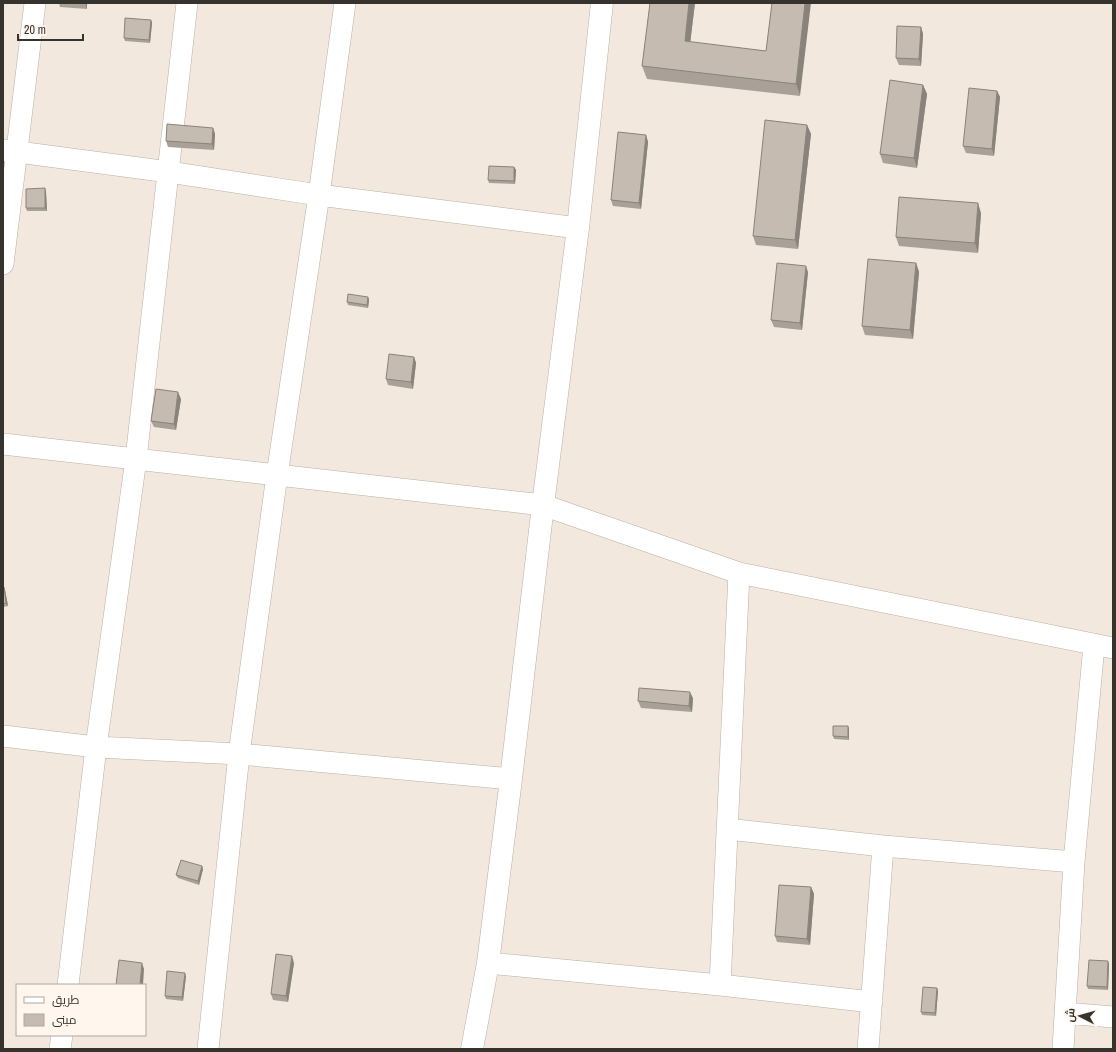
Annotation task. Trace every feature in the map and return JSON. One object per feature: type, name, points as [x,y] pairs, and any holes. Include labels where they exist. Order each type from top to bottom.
[{"type":"street","points":[[3,264],[10,151],[35,3]]},
{"type":"street","points":[[68,984],[96,747],[136,459],[187,3]]},
{"type":"street","points":[[208,1049],[239,754],[277,475],[319,195],[345,3]]},
{"type":"street","points":[[472,1049],[488,964],[511,779],[543,504],[578,228],[602,3]]},
{"type":"street","points":[[10,151],[169,172],[319,195],[578,228]]},
{"type":"street","points":[[3,444],[543,504],[739,573],[1104,647],[1074,862],[1063,1049]]},
{"type":"street","points":[[720,985],[739,573]]},
{"type":"street","points":[[3,736],[96,747],[239,754],[511,779]]},
{"type":"street","points":[[727,829],[884,846],[1074,862]]},
{"type":"street","points":[[868,1049],[884,846]]},
{"type":"street","points":[[488,964],[720,985],[872,1002]]},
{"type":"street","points":[[1065,1013],[1113,1017]]},
{"type":"street","points":[[60,1049],[62,1036]]},
{"type":"building","points":[[650,3],[689,3],[685,41],[766,51],[772,3],[805,3],[796,84],[642,66]]},
{"type":"building","points":[[125,18],[151,20],[149,40],[124,38]]},
{"type":"building","points":[[897,26],[921,27],[919,59],[896,58]]},
{"type":"building","points":[[890,80],[923,85],[914,158],[880,154]]},
{"type":"building","points":[[969,88],[997,91],[992,149],[963,146]]},
{"type":"building","points":[[765,120],[807,125],[795,240],[753,236]]},
{"type":"building","points":[[167,124],[213,128],[212,144],[166,141]]},
{"type":"building","points":[[618,132],[646,135],[639,203],[611,200]]},
{"type":"building","points":[[489,166],[514,167],[514,181],[488,180]]},
{"type":"building","points":[[45,188],[45,208],[26,208],[26,189]]},
{"type":"building","points":[[899,197],[978,203],[975,243],[896,237]]},
{"type":"building","points":[[868,259],[916,263],[910,330],[862,326]]},
{"type":"building","points":[[777,263],[806,266],[800,323],[771,320]]},
{"type":"building","points":[[348,294],[368,297],[367,305],[347,302]]},
{"type":"building","points":[[389,354],[414,357],[411,382],[386,379]]},
{"type":"building","points":[[156,389],[178,392],[174,424],[151,421]]},
{"type":"building","points":[[3,587],[6,603],[3,604]]},
{"type":"building","points":[[639,688],[690,692],[689,706],[638,701]]},
{"type":"building","points":[[833,726],[848,726],[848,737],[833,736]]},
{"type":"building","points":[[181,860],[202,866],[198,881],[176,875]]},
{"type":"building","points":[[779,885],[811,887],[807,939],[775,936]]},
{"type":"building","points":[[276,954],[292,956],[286,996],[271,994]]},
{"type":"building","points":[[119,960],[142,963],[140,984],[116,984]]},
{"type":"building","points":[[1089,960],[1108,961],[1107,987],[1087,986]]},
{"type":"building","points":[[167,971],[185,973],[182,997],[165,996]]},
{"type":"building","points":[[923,987],[937,988],[935,1013],[921,1012]]}]
